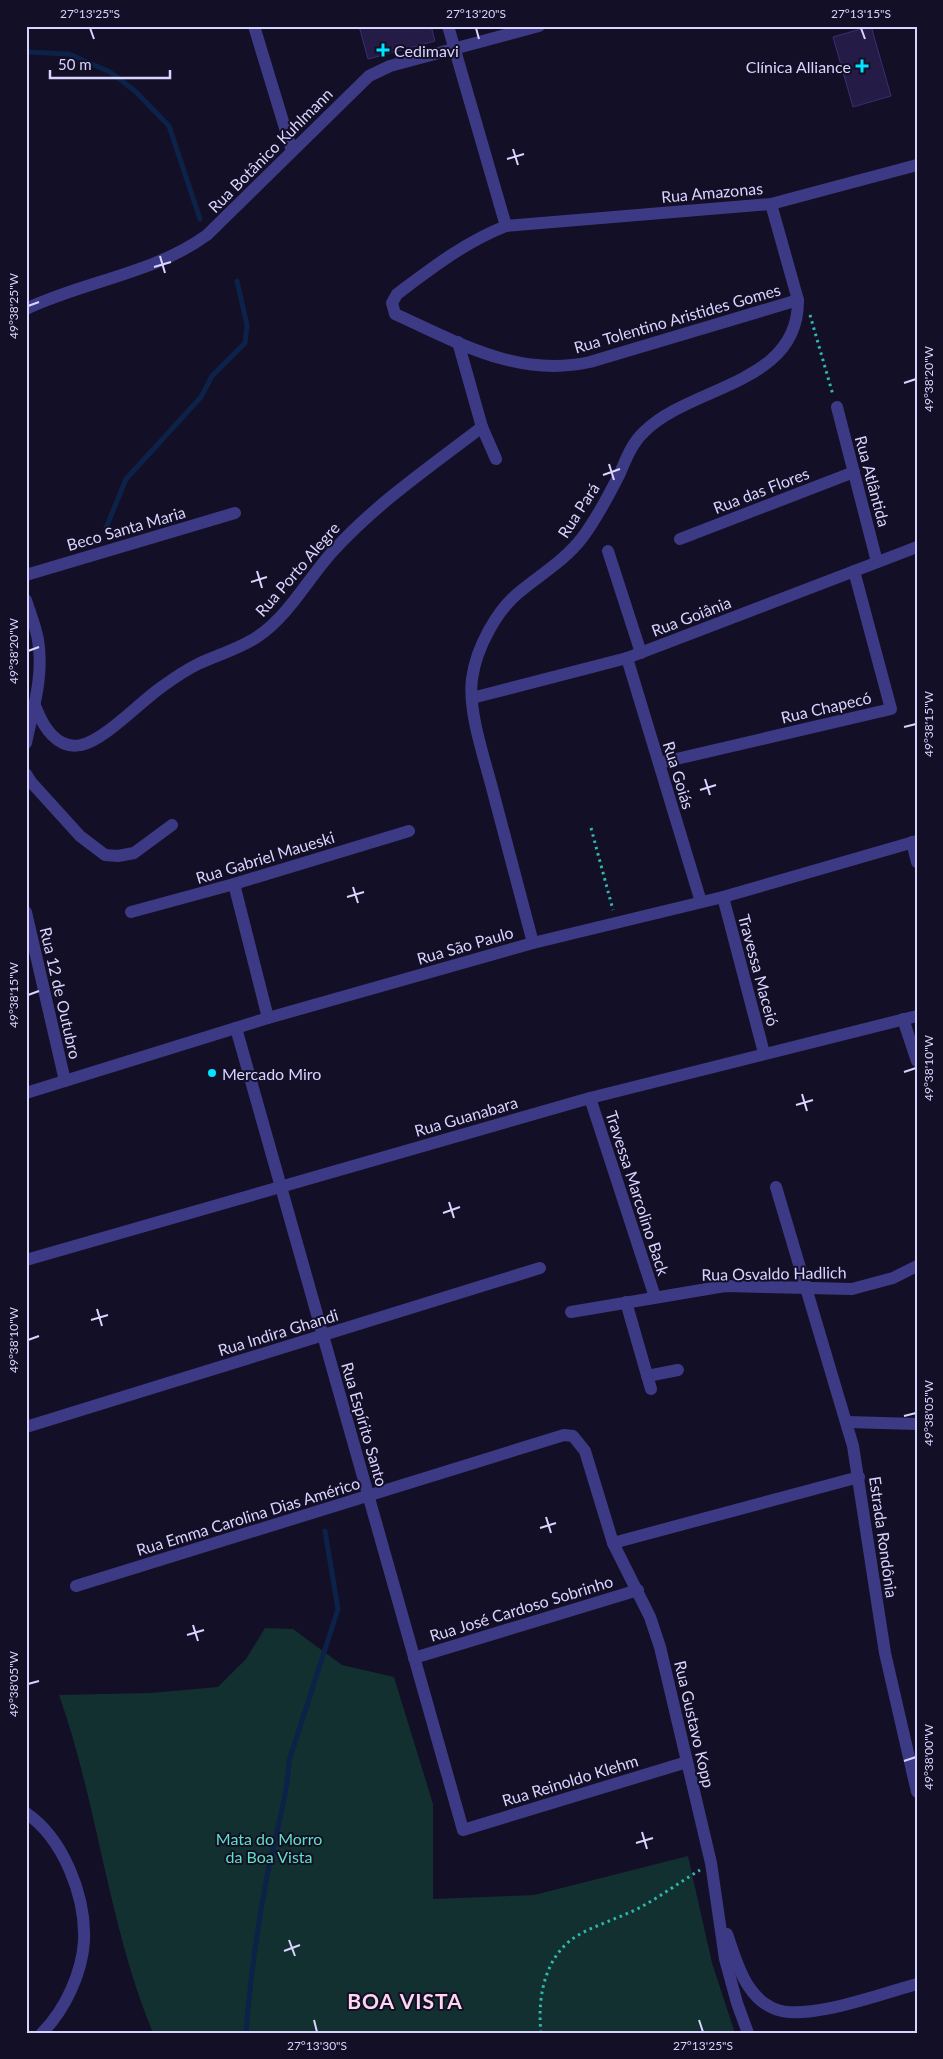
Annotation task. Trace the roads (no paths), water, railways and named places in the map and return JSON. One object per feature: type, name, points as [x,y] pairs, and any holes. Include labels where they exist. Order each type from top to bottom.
[{"type":"street","points":[[254,26],[292,151]]},
{"type":"street","points":[[448,26],[506,226]]},
{"type":"street","name":"Rua Botânico Kuhlmann","points":[[26,309],[149,266],[193,246],[207,236],[368,76],[390,66],[539,26]]},
{"type":"street","name":"Rua Amazonas","points":[[506,226],[771,204],[917,165]]},
{"type":"street","name":"Rua Pará","points":[[533,943],[484,756],[472,698],[472,679],[478,656],[497,620],[521,591],[553,568],[583,538],[610,492],[634,444],[643,432],[678,409],[751,374],[770,362],[792,332],[798,315],[798,300],[771,204]]},
{"type":"street","name":"Rua Tolentino Aristides Gomes","points":[[506,226],[482,235],[462,246],[397,294],[392,303],[395,314],[458,342],[512,362],[536,367],[574,366],[798,300]]},
{"type":"street","points":[[458,342],[482,427],[496,459]]},
{"type":"street","name":"Rua Atlântida","points":[[837,407],[877,562]]},
{"type":"street","name":"Rua Porto Alegre","points":[[36,708],[43,725],[50,734],[70,746],[81,746],[106,732],[178,676],[256,638],[284,612],[316,571],[354,529],[482,427]]},
{"type":"street","name":"Rua das Flores","points":[[680,539],[854,472]]},
{"type":"street","name":"Beco Santa Maria","points":[[26,575],[235,513]]},
{"type":"street","name":"Rua Goiânia","points":[[472,698],[627,658],[917,547]]},
{"type":"street","points":[[608,551],[641,653]]},
{"type":"street","name":"Rua Chapecó","points":[[659,763],[891,709],[854,571]]},
{"type":"street","points":[[26,600],[38,640],[39,671],[36,708],[26,743]]},
{"type":"street","name":"Rua Goiás","points":[[627,658],[701,902]]},
{"type":"street","points":[[26,774],[80,836],[105,855],[118,856],[134,853],[172,825]]},
{"type":"street","name":"Rua Gabriel Maueski","points":[[131,912],[234,884],[409,831]]},
{"type":"street","points":[[915,842],[917,862]]},
{"type":"street","name":"Rua São Paulo","points":[[26,1093],[268,1018],[533,943],[723,897],[915,842]]},
{"type":"street","points":[[234,884],[268,1018]]},
{"type":"street","name":"Travessa Maceió","points":[[723,897],[764,1052]]},
{"type":"street","name":"Rua 12 de Outubro","points":[[26,912],[65,1080]]},
{"type":"street","name":"Rua Guanabara","points":[[26,1260],[280,1185],[590,1098],[764,1052],[917,1016]]},
{"type":"street","points":[[903,1019],[917,1061]]},
{"type":"street","name":"Rua Espírito Santo","points":[[236,1028],[463,1830]]},
{"type":"street","name":"Travessa Marcolino Back","points":[[590,1098],[655,1297]]},
{"type":"street","name":"Estrada Rondônia","points":[[776,1187],[847,1422],[859,1477],[885,1653],[917,1792]]},
{"type":"street","name":"Rua Osvaldo Hadlich","points":[[570,1312],[725,1286],[834,1290],[870,1286],[917,1266]]},
{"type":"street","name":"Rua Indira Ghandi","points":[[26,1427],[540,1268]]},
{"type":"street","points":[[626,1302],[651,1390]]},
{"type":"street","points":[[648,1376],[678,1370]]},
{"type":"street","points":[[847,1422],[917,1424]]},
{"type":"street","name":"Rua Emma Carolina Dias Américo","points":[[76,1586],[564,1435],[573,1436]]},
{"type":"street","name":"Rua Gustavo Kopp","points":[[573,1436],[585,1451],[614,1543],[638,1590],[660,1646],[711,1863],[725,1959],[736,2003],[748,2033]]},
{"type":"street","points":[[614,1543],[859,1477]]},
{"type":"street","name":"Rua José Cardoso Sobrinho","points":[[414,1658],[638,1590]]},
{"type":"street","name":"Rua Reinoldo Klehm","points":[[463,1830],[687,1762]]},
{"type":"street","points":[[26,1813],[37,1820],[68,1864],[79,1892],[84,1941],[75,1982],[61,2008],[42,2033]]},
{"type":"street","points":[[720,1915],[741,1971],[750,1988],[761,2000],[776,2009],[797,2012],[830,2008],[917,1984]]},
{"type":"waterway","points":[[26,52],[69,54],[110,72],[135,91],[169,126],[200,219]]},
{"type":"waterway","points":[[106,528],[126,479],[201,397],[212,376],[245,343],[247,325],[237,281]]},
{"type":"waterway","points":[[246,2033],[260,1916],[283,1805],[289,1761],[338,1609],[325,1531]]},
{"type":"place","name":"Cedimavi","points":[[383,50]]},
{"type":"place","name":"Clínica Alliance","points":[[862,66]]},
{"type":"place","name":"Mercado Miro","points":[[212,1073]]},
{"type":"district","name":"BOA VISTA","points":[[405,2000]]},
{"type":"park label","name":"Mata do Morro da Boa Vista","points":[[269,1847]]}]
